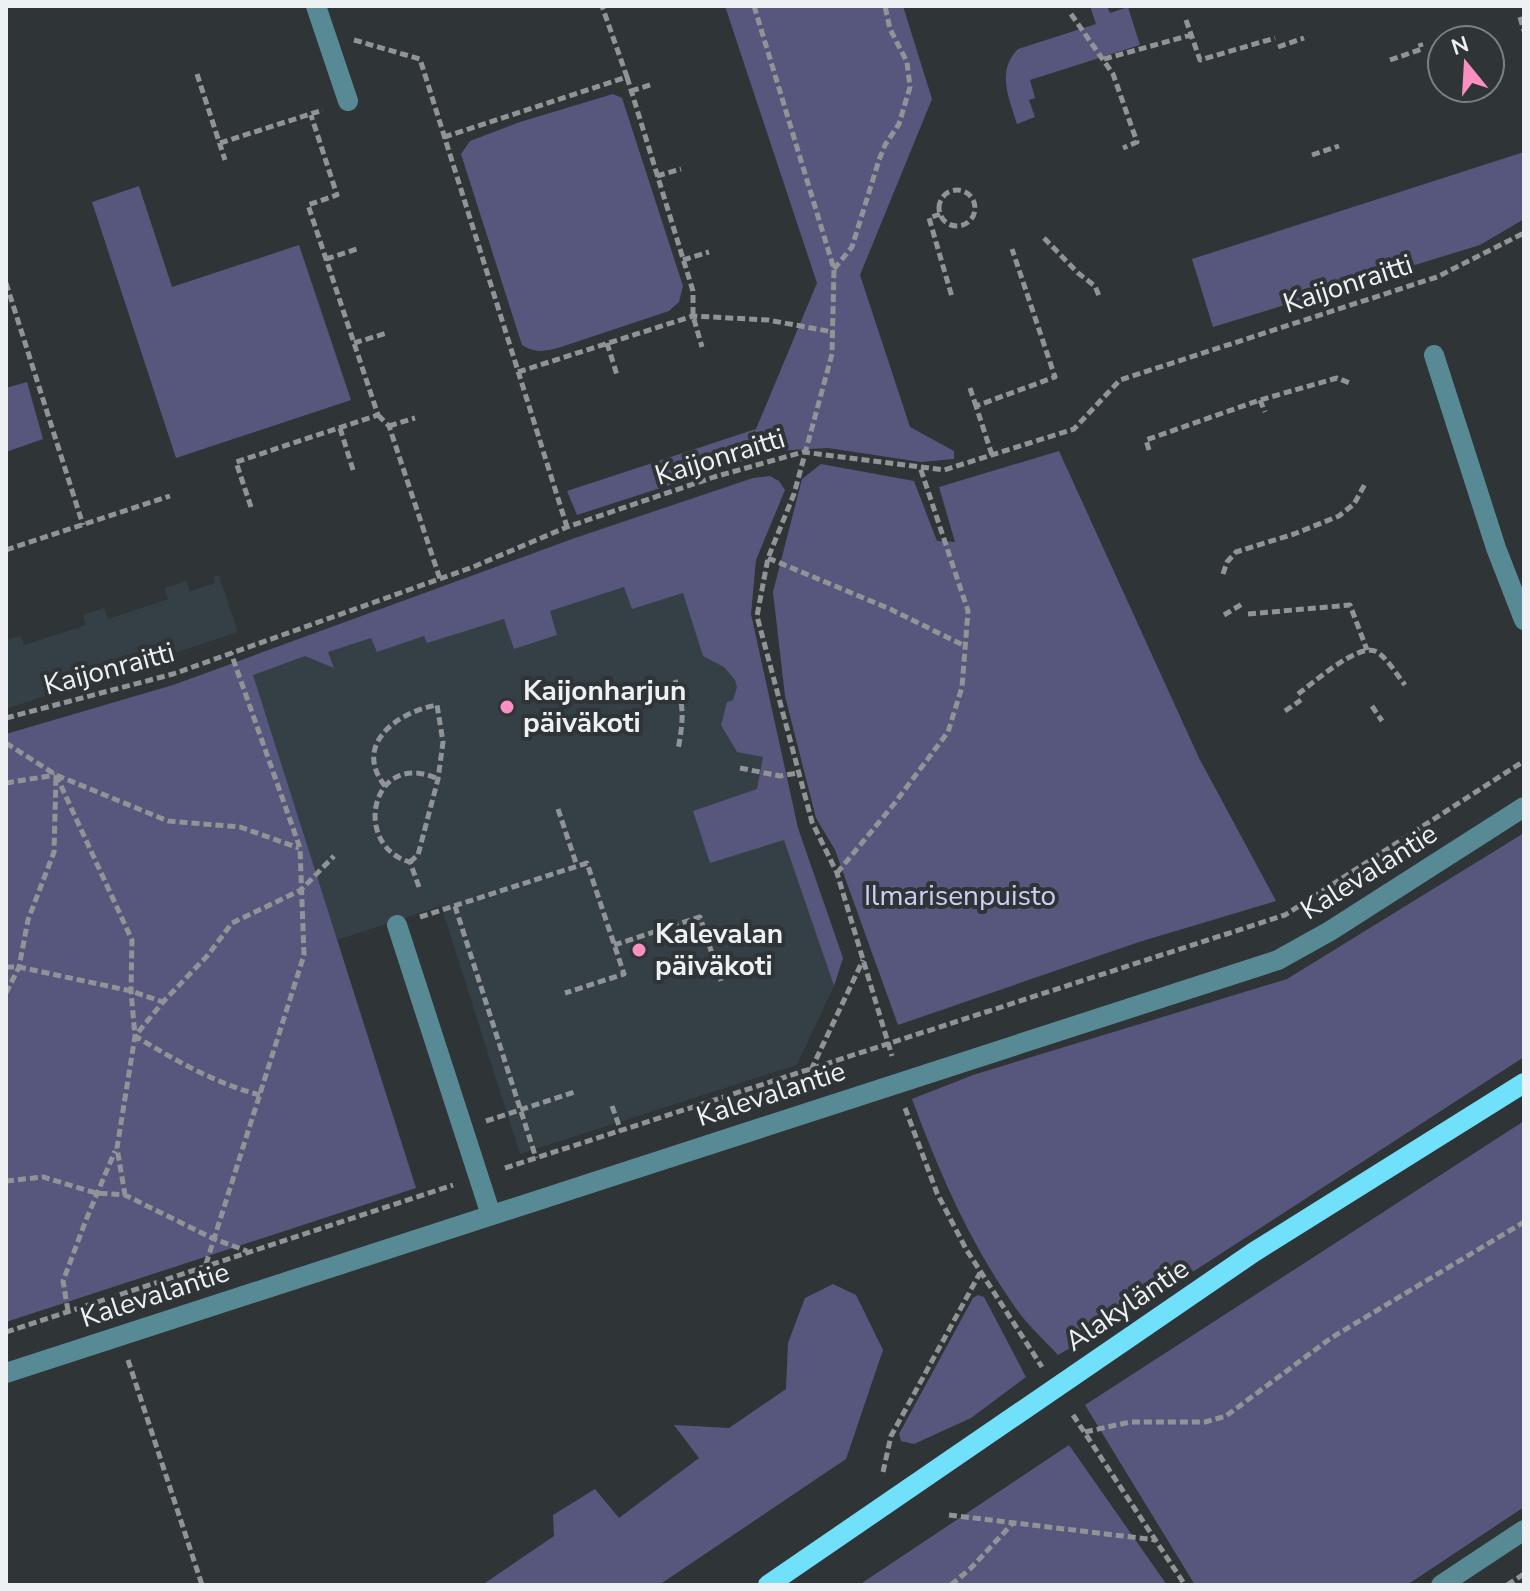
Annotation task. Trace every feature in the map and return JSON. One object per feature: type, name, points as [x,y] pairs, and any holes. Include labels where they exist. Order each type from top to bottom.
[{"type":"main road","name":"Alakyläntie","points":[[768,1585],[1254,1252],[1524,1083]]},
{"type":"street","points":[[316,6],[348,101]]},
{"type":"street","points":[[1434,355],[1496,548],[1524,620]]},
{"type":"street","name":"Kalevalantie","points":[[6,1373],[1278,960],[1330,931],[1524,807]]},
{"type":"street","points":[[397,925],[491,1215]]},
{"type":"street","points":[[1441,1585],[1524,1530]]},
{"type":"path","points":[[602,6],[693,291],[693,316],[702,347]]},
{"type":"path","points":[[754,6],[834,269],[832,354],[794,494],[768,558],[757,616],[812,822],[837,873],[905,1107],[937,1193],[980,1273],[1042,1368]]},
{"type":"path","points":[[834,269],[852,247],[879,160],[899,124],[910,87],[907,62],[890,29],[885,6]]},
{"type":"path","points":[[1071,14],[1113,74],[1137,142],[1123,148]]},
{"type":"path","points":[[1520,17],[1524,31]]},
{"type":"path","points":[[1186,20],[1200,60],[1275,38]]},
{"type":"path","points":[[349,29],[353,40],[420,59],[567,527]]},
{"type":"path","points":[[1104,59],[1191,35]]},
{"type":"path","points":[[1278,47],[1304,38]]},
{"type":"path","points":[[1390,60],[1422,49],[1420,43]]},
{"type":"path","points":[[197,74],[225,160]]},
{"type":"path","points":[[444,137],[627,77]]},
{"type":"path","points":[[631,91],[653,84]]},
{"type":"path","points":[[220,143],[323,110]]},
{"type":"path","points":[[311,115],[337,195],[308,205],[378,415],[389,426],[440,579]]},
{"type":"path","points":[[1312,155],[1339,146]]},
{"type":"path","points":[[657,176],[681,169]]},
{"type":"path","points":[[961,190],[974,201],[975,211],[971,220],[963,225],[954,226],[940,214],[939,204],[952,191],[961,190]]},
{"type":"path","points":[[940,214],[929,218],[952,297]]},
{"type":"path","name":"Kaijonraitti","points":[[6,718],[173,674],[440,579],[567,527],[714,477],[803,452],[944,470],[1074,429],[1120,380],[1437,277],[1524,233]]},
{"type":"path","points":[[1044,238],[1095,286],[1099,296]]},
{"type":"path","points":[[326,259],[360,248]]},
{"type":"path","points":[[976,406],[1055,377],[1012,249]]},
{"type":"path","points":[[683,260],[709,252]]},
{"type":"path","points":[[6,283],[83,525]]},
{"type":"path","points":[[518,372],[693,316],[768,320],[833,332]]},
{"type":"path","points":[[354,343],[387,333]]},
{"type":"path","points":[[607,343],[617,375]]},
{"type":"path","points":[[1149,450],[1146,440],[1260,400],[1337,378],[1350,383]]},
{"type":"path","points":[[970,388],[992,455]]},
{"type":"path","points":[[1260,400],[1265,412]]},
{"type":"path","points":[[251,507],[236,462],[378,415]]},
{"type":"path","points":[[389,426],[415,418]]},
{"type":"path","points":[[340,428],[354,473]]},
{"type":"path","points":[[837,873],[948,732],[962,687],[968,611],[920,467]]},
{"type":"path","points":[[1223,574],[1227,562],[1236,552],[1339,516],[1354,504],[1365,484]]},
{"type":"path","points":[[6,550],[170,496]]},
{"type":"path","points":[[768,558],[890,609],[965,646]]},
{"type":"path","points":[[1224,615],[1242,604]]},
{"type":"path","points":[[1248,614],[1350,605],[1367,650]]},
{"type":"path","points":[[1285,711],[1344,660],[1367,650],[1378,652],[1405,685]]},
{"type":"path","points":[[205,1265],[304,955],[300,848],[231,653]]},
{"type":"path","points":[[675,680],[684,718],[678,750]]},
{"type":"path","points":[[385,786],[376,768],[379,739],[389,725],[403,715],[437,705],[443,742],[438,779],[418,855],[410,862]]},
{"type":"path","points":[[1372,706],[1382,721]]},
{"type":"path","points":[[6,743],[56,775],[168,821],[240,827],[300,848]]},
{"type":"path","points":[[6,1332],[1285,915],[1524,761]]},
{"type":"path","points":[[740,768],[780,776],[798,773]]},
{"type":"path","points":[[419,887],[410,862],[393,854],[383,838],[373,816],[374,804],[385,786],[404,775],[418,774],[438,779]]},
{"type":"path","points":[[6,783],[56,775]]},
{"type":"path","points":[[6,993],[19,967],[28,920],[54,852],[56,775]]},
{"type":"path","points":[[56,775],[132,940],[131,991],[135,1036],[117,1148],[96,1193],[63,1281],[68,1311]]},
{"type":"path","points":[[558,809],[577,866]]},
{"type":"path","points":[[135,1036],[208,955],[232,923],[301,890],[334,856]]},
{"type":"path","points":[[397,925],[587,863],[624,974],[565,993]]},
{"type":"path","points":[[455,906],[536,1158]]},
{"type":"path","points":[[614,945],[700,917],[721,981]]},
{"type":"path","points":[[810,1070],[863,960]]},
{"type":"path","points":[[6,967],[19,967],[131,991],[163,1002]]},
{"type":"path","points":[[135,1036],[183,1065],[232,1088],[260,1095]]},
{"type":"path","points":[[462,1128],[575,1092]]},
{"type":"path","points":[[612,1106],[621,1131]]},
{"type":"path","points":[[117,1148],[125,1195]]},
{"type":"path","points":[[7,1180],[43,1177],[96,1193],[125,1195],[214,1239],[248,1251]]},
{"type":"path","points":[[1085,1432],[1130,1422],[1205,1422],[1226,1416],[1331,1338],[1524,1222]]},
{"type":"path","points":[[883,1472],[891,1436],[980,1273]]},
{"type":"path","points":[[127,1355],[202,1585]]},
{"type":"path","points":[[1073,1415],[1185,1585]]},
{"type":"path","points":[[949,1515],[1156,1540]]},
{"type":"path","points":[[951,1585],[1013,1523]]},
{"type":"path","points":[[1507,1585],[1524,1574]]},
{"type":"shaded area","points":[[609,551],[721,608],[776,784],[784,839],[834,986],[797,1065],[520,1154],[441,906],[337,940],[249,667]]},
{"type":"shaded area","points":[[219,575],[238,632],[6,709],[6,640],[21,636],[24,645],[86,625],[83,615],[104,608],[108,619],[168,599],[165,588],[186,581],[190,591],[215,583],[213,577]]},
{"type":"green space","points":[[725,6],[903,6],[932,99],[860,275],[910,427],[954,451],[954,459],[921,462],[828,448],[775,451],[577,515],[567,491],[756,429],[817,283]]},
{"type":"green space","points":[[1090,6],[1107,6],[1110,13],[1128,7],[1140,45],[1030,80],[1035,98],[1029,100],[1035,117],[1017,124],[1006,85],[1011,57],[1018,49],[1096,24]]},
{"type":"green space","points":[[613,94],[622,98],[683,286],[679,302],[669,311],[561,347],[532,350],[522,345],[461,154],[470,141],[520,122]]},
{"type":"green space","points":[[1524,152],[1524,219],[1480,245],[1213,327],[1192,259]]},
{"type":"green space","points":[[139,186],[172,287],[299,245],[351,400],[176,458],[92,202]]},
{"type":"green space","points":[[27,382],[43,439],[6,452],[6,388]]},
{"type":"green space","name":"Ilmarisenpuisto","points":[[1059,451],[1199,758],[1276,901],[1139,942],[898,1025],[835,850],[816,818],[785,696],[773,592],[802,479],[821,464],[914,481],[937,541],[955,542],[939,487]]},
{"type":"green space","points":[[770,476],[779,481],[785,490],[756,560],[751,614],[798,828],[843,958],[834,986],[784,840],[710,863],[693,811],[757,789],[763,757],[737,752],[721,725],[727,702],[733,700],[737,687],[735,680],[724,667],[703,656],[683,593],[632,609],[624,587],[550,611],[557,635],[514,649],[504,619],[427,643],[424,636],[377,652],[371,638],[328,652],[334,668],[305,656],[253,675],[416,1188],[6,1322],[6,734],[173,685],[572,539],[753,478]]},
{"type":"green space","points":[[1524,833],[1524,1057],[1117,1321],[1058,1355],[1020,1314],[972,1237],[912,1099],[973,1075],[1287,979]]},
{"type":"green space","points":[[1524,1121],[1524,1507],[1407,1585],[1195,1585],[1085,1405]]},
{"type":"green space","points":[[833,1284],[856,1295],[883,1350],[846,1459],[659,1585],[482,1585],[554,1536],[553,1515],[595,1489],[619,1518],[699,1458],[674,1425],[729,1428],[786,1389],[788,1343],[805,1298]]},
{"type":"green space","points":[[978,1295],[984,1297],[1026,1377],[971,1418],[914,1444],[901,1441],[899,1434],[973,1298]]},
{"type":"green space","points":[[1069,1445],[1167,1585],[859,1585]]},
{"type":"place","name":"Kaijonharjun päiväkoti","points":[[507,707]]},
{"type":"place","name":"Kalevalan päiväkoti","points":[[639,950]]}]
